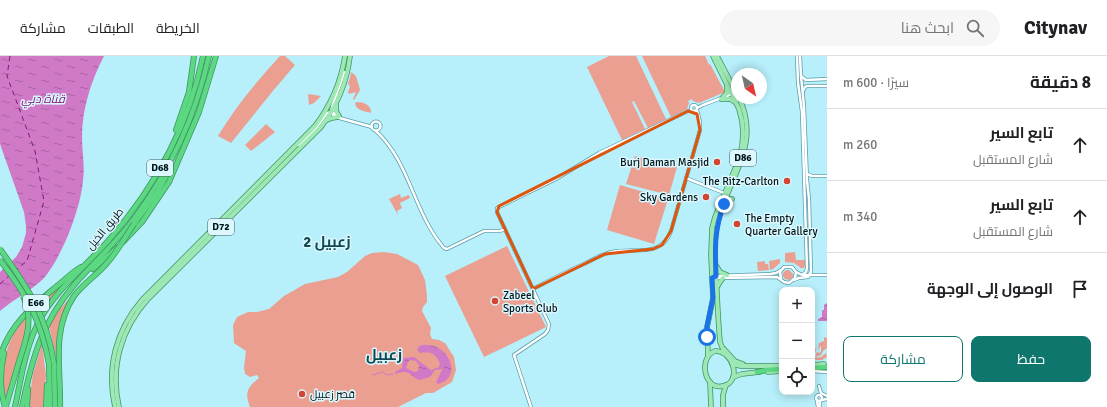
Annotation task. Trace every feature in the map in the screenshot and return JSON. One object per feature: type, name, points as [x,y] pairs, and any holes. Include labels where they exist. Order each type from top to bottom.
[{"type":"highway","points":[[173,144],[174,136],[189,92],[194,56]]},
{"type":"highway","name":"طريق الخيل","points":[[15,407],[26,356],[38,323],[57,294],[109,240],[134,208],[157,174],[173,144],[190,103],[203,56]]},
{"type":"highway","name":"طريق الخيل","points":[[22,407],[36,351],[45,329],[62,300],[134,219],[158,184],[178,149],[196,105],[209,56]]},
{"type":"highway","points":[[78,281],[122,244],[137,228],[166,188],[201,105],[216,56]]},
{"type":"highway","points":[[145,210],[166,176],[178,149]]},
{"type":"highway","points":[[61,407],[62,375],[58,353],[59,334],[68,306],[84,284],[110,260],[134,224],[163,186],[179,158]]},
{"type":"highway","name":"E66","points":[[0,249],[22,280],[39,310],[50,342],[55,407]]},
{"type":"highway","name":"E66","points":[[0,260],[21,288],[34,312],[42,332],[52,365],[50,407]]},
{"type":"highway","points":[[6,407],[1,382],[1,359],[7,339],[13,328],[37,302],[76,270],[88,263]]},
{"type":"highway","points":[[0,264],[22,294],[28,312],[28,331],[6,407]]},
{"type":"highway","points":[[52,365],[58,385],[61,407]]},
{"type":"highway","points":[[46,407],[48,375],[52,365]]},
{"type":"highway","points":[[815,368],[827,366]]},
{"type":"highway","points":[[757,372],[779,369]]},
{"type":"highway","points":[[27,386],[27,407]]},
{"type":"main road","name":"D72","points":[[115,407],[112,383],[113,358],[120,334],[133,312],[149,293],[292,150],[311,129],[324,113],[337,88],[344,65],[345,56]]},
{"type":"main road","name":"D72","points":[[119,407],[116,384],[118,358],[125,335],[136,313],[148,299],[324,123],[337,102],[345,80],[350,56]]},
{"type":"main road","name":"D86","points":[[713,56],[731,88]]},
{"type":"main road","name":"D86","points":[[717,56],[730,81]]},
{"type":"main road","points":[[720,99],[726,94],[727,89],[722,73]]},
{"type":"main road","points":[[729,74],[730,81]]},
{"type":"main road","points":[[720,99],[730,99],[738,105]]},
{"type":"main road","points":[[324,123],[332,118],[340,117],[336,111],[337,102]]},
{"type":"main road","name":"D86","points":[[725,354],[720,344],[717,290],[714,277],[712,249],[712,232],[714,221],[742,160],[748,140],[746,118],[740,104]]},
{"type":"main road","name":"D86","points":[[708,356],[707,328],[713,298],[718,222],[731,177],[740,153],[743,137],[742,121],[738,105]]},
{"type":"main road","points":[[724,204],[729,199],[732,199]]},
{"type":"main road","points":[[716,264],[720,272],[725,277],[719,283],[717,290]]},
{"type":"main road","points":[[719,334],[725,350],[737,362],[750,366]]},
{"type":"main road","points":[[711,407],[710,382],[705,368],[708,356],[715,351],[725,354],[737,365],[779,369]]},
{"type":"main road","points":[[732,362],[734,370],[733,378]]},
{"type":"main road","points":[[723,407],[723,395],[726,385],[733,378],[742,374],[757,372]]},
{"type":"main road","points":[[710,382],[717,386],[726,385]]},
{"type":"street","points":[[798,56],[803,92],[809,196],[810,275]]},
{"type":"street","points":[[798,56],[798,83],[801,107],[808,268],[802,275]]},
{"type":"street","points":[[331,113],[330,109],[342,81],[344,65]]},
{"type":"street","points":[[801,76],[806,80],[827,79]]},
{"type":"street","points":[[803,92],[804,88],[807,86],[827,86]]},
{"type":"street","points":[[531,407],[514,355],[545,334],[548,328],[548,322],[496,212],[499,206],[556,178],[599,153],[688,111],[731,95]]},
{"type":"street","points":[[533,289],[605,254],[622,250],[651,250],[665,242],[670,235],[700,130],[698,115],[694,109]]},
{"type":"street","points":[[292,150],[308,137],[327,114],[331,113],[372,126],[382,136],[394,153],[431,229],[444,248],[447,249],[484,231],[500,231],[504,229]]},
{"type":"street","points":[[372,126],[375,122],[379,122],[381,125],[380,129],[382,136]]},
{"type":"street","points":[[376,131],[380,129]]},
{"type":"street","points":[[807,174],[812,176],[827,176]]},
{"type":"street","points":[[807,180],[812,176]]},
{"type":"street","points":[[686,178],[726,194]]},
{"type":"street","points":[[805,193],[806,198],[809,196]]},
{"type":"street","points":[[805,207],[808,202],[809,214]]},
{"type":"street","points":[[725,277],[774,273],[782,270],[784,267],[793,268],[796,272],[802,275],[827,275]]},
{"type":"street","points":[[781,278],[780,274],[782,270]]},
{"type":"street","points":[[811,271],[815,275]]},
{"type":"street","points":[[794,280],[796,272]]},
{"type":"street","points":[[714,277],[775,276],[788,283],[810,275]]},
{"type":"street","points":[[819,386],[821,393],[827,397]]},
{"type":"street","points":[[819,407],[819,400],[816,396],[827,397]]},
{"type":"street","points":[[819,400],[821,396]]},
{"type":"street","points":[[819,400],[827,397]]},
{"type":"highlighted area","points":[[688,111],[697,114],[700,130],[671,231],[662,245],[653,249],[605,254],[533,289],[497,212],[499,206]]},
{"type":"shaded area","points":[[280,56],[285,56],[295,65],[231,143],[218,136],[247,94]]},
{"type":"shaded area","points":[[609,56],[636,56],[666,119],[648,128],[634,101],[632,102],[645,129],[622,140],[587,67]]},
{"type":"shaded area","points":[[642,56],[705,56],[725,92],[699,103],[693,101],[692,99],[688,101],[689,103],[687,109],[671,117]]},
{"type":"shaded area","points":[[351,72],[356,76],[360,90],[354,100],[353,99],[356,92],[349,94],[348,92],[350,87],[348,83]]},
{"type":"shaded area","points":[[308,94],[321,96],[314,103],[309,105]]},
{"type":"shaded area","points":[[355,103],[364,103],[369,106],[371,113],[357,108]]},
{"type":"shaded area","points":[[266,124],[275,132],[251,151],[245,145]]},
{"type":"shaded area","points":[[635,156],[677,167],[669,195],[626,184]]},
{"type":"shaded area","points":[[620,185],[668,199],[654,244],[607,230]]},
{"type":"shaded area","points":[[400,194],[401,198],[409,195],[410,198],[400,203],[402,208],[397,211],[398,215],[389,199]]},
{"type":"shaded area","name":"Zabeel Sports Club","points":[[507,246],[546,327],[484,357],[445,276]]},
{"type":"shaded area","points":[[384,252],[397,254],[418,265],[425,280],[427,296],[427,302],[422,311],[431,328],[430,334],[432,339],[445,343],[454,357],[456,370],[452,382],[433,393],[426,393],[398,407],[250,407],[247,397],[248,390],[259,378],[257,375],[250,377],[245,374],[244,368],[246,351],[234,343],[233,325],[237,317],[248,312],[257,312],[269,309],[284,296],[305,284],[338,277],[347,272],[365,256],[372,253]]},
{"type":"shaded area","points":[[795,252],[796,260],[805,260],[806,262],[804,268],[801,268],[794,263],[785,262],[785,253]]},
{"type":"shaded area","points":[[780,259],[780,263],[770,270],[769,261]]},
{"type":"shaded area","points":[[765,261],[765,264],[768,264],[769,270],[758,271],[757,262]]},
{"type":"shaded area","points":[[786,270],[789,270],[793,274],[793,277],[789,280],[785,279],[783,276],[783,273]]},
{"type":"shaded area","points":[[65,281],[43,309],[40,303]]},
{"type":"shaded area","points":[[75,292],[65,308],[62,317],[57,343],[57,362],[49,326],[60,309]]},
{"type":"shaded area","points":[[28,315],[26,335],[5,400],[3,376],[6,354],[14,335]]},
{"type":"shaded area","points":[[824,337],[827,338],[827,348],[821,355],[815,357],[817,352],[820,353],[821,351],[821,345],[818,351],[819,343],[824,341]]},
{"type":"shaded area","points":[[42,344],[46,376],[43,407],[28,407],[33,374]]},
{"type":"shaded area","points":[[826,353],[827,357],[822,360],[815,360],[815,358],[821,357]]},
{"type":"water","name":"قناة دبي","points":[[0,56],[104,56],[88,95],[82,127],[84,169],[83,180],[79,204],[70,232],[51,269],[44,278],[34,287],[0,311],[0,272],[16,257],[22,247],[26,233],[26,226],[24,212],[0,144]]},
{"type":"water","points":[[827,303],[827,321],[818,321],[818,319],[822,317],[824,305]]},
{"type":"water","points":[[419,346],[432,346],[440,349],[446,355],[450,362],[451,369],[450,375],[446,381],[438,384],[436,382],[442,369],[435,370],[430,377],[419,380],[407,372],[395,374],[395,372],[402,368],[403,358],[414,357],[431,370],[439,367],[440,363],[436,357],[430,353],[420,353],[417,350]],"holes":[[[410,360],[416,361],[419,365],[418,371],[414,372],[406,368]]]},
{"type":"waterway","points":[[373,375],[382,372],[387,375],[393,374]]},
{"type":"ferry route","points":[[10,56],[7,76],[35,151],[44,201],[27,261],[17,269]]},
{"type":"ferry route","points":[[0,284],[10,275]]},
{"type":"place","name":"Burj Daman Masjid","points":[[717,162]]},
{"type":"place","name":"The Ritz-Carlton","points":[[787,181]]},
{"type":"place","name":"Sky Gardens","points":[[706,197]]},
{"type":"place","name":"The Empty Quarter Gallery","points":[[737,224]]},
{"type":"place","name":"Zabeel Sports Club","points":[[495,301]]},
{"type":"place","name":"قصر زعبيل","points":[[302,394]]},
{"type":"district","name":"زعبيل 2","points":[[327,242]]},
{"type":"district","name":"زعبيل","points":[[384,355]]},
{"type":"route","points":[[707,337],[707,326],[713,298],[712,278],[716,276],[716,230],[724,204]]}]
